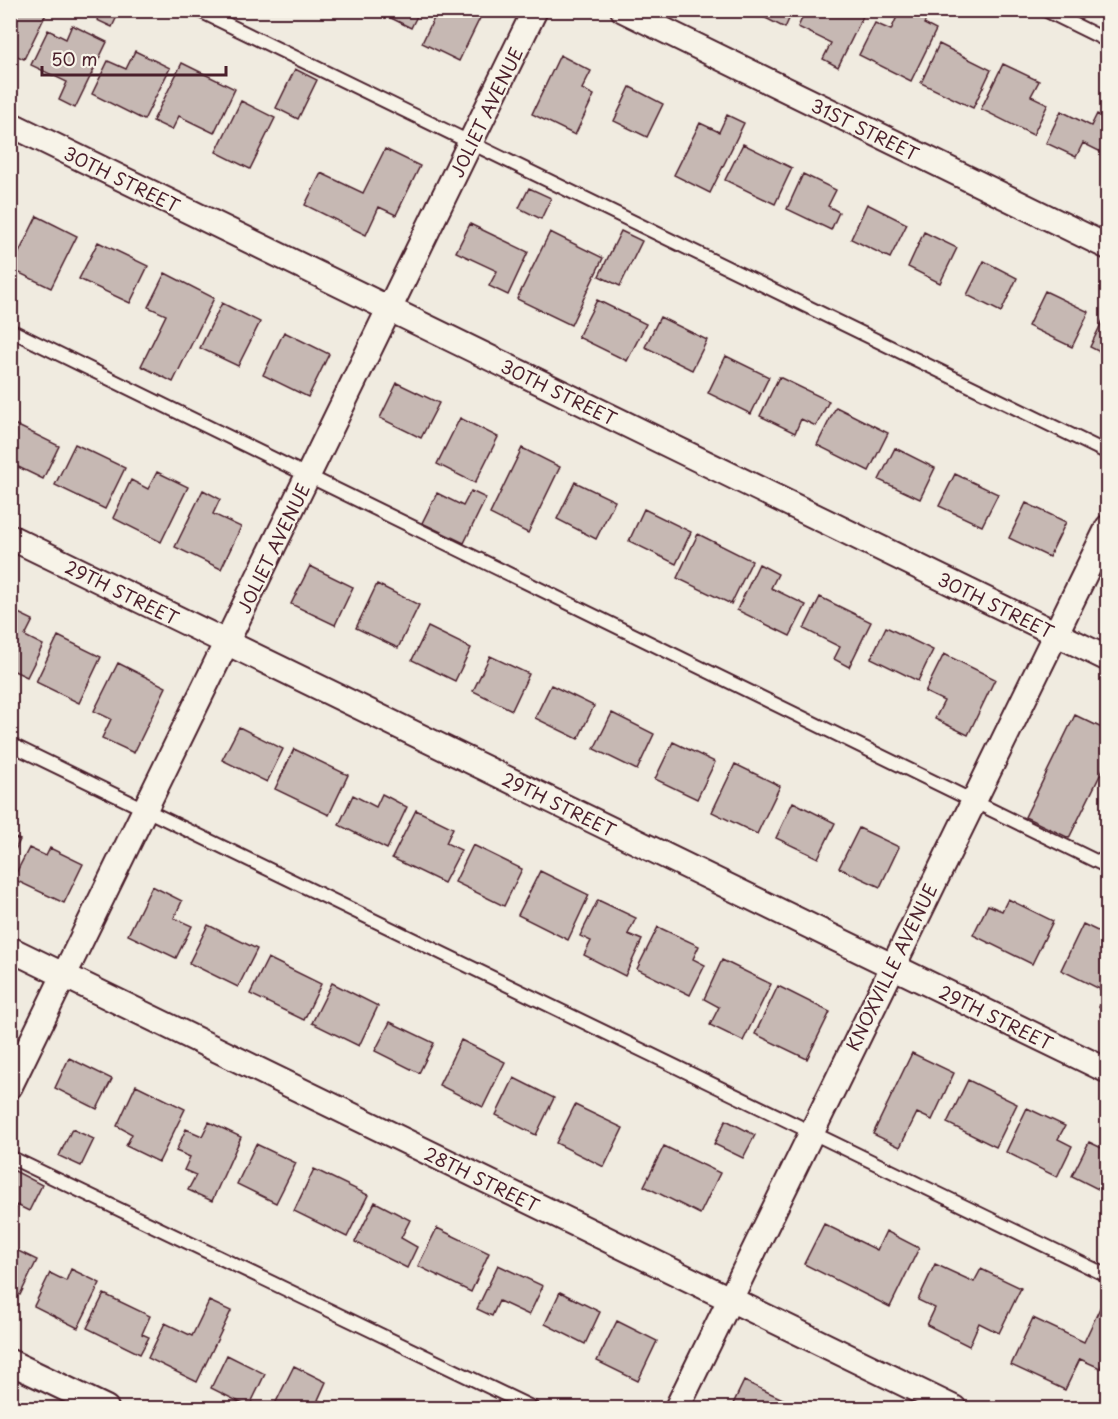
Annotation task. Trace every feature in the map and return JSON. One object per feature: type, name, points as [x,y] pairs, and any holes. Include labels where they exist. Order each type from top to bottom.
[{"type":"street","name":"JOLIET AVENUE","points":[[10,1086],[536,10]]},
{"type":"street","name":"31ST STREET","points":[[623,10],[1107,246]]},
{"type":"street","name":"30TH STREET","points":[[10,124],[1107,659]]},
{"type":"street","name":"KNOXVILLE AVENUE","points":[[677,1408],[1107,527]]},
{"type":"street","name":"29TH STREET","points":[[10,537],[1107,1071]]},
{"type":"street","name":"28TH STREET","points":[[10,949],[954,1408]]},
{"type":"street","points":[[10,1362],[106,1408]]},
{"type":"lane","points":[[198,10],[1107,453]]},
{"type":"lane","points":[[1045,10],[1107,41]]},
{"type":"lane","points":[[10,330],[1107,867]]},
{"type":"lane","points":[[10,744],[1107,1276]]},
{"type":"lane","points":[[10,1157],[532,1408]]},
{"type":"building","points":[[10,10],[48,10],[24,59],[10,53]]},
{"type":"building","points":[[97,10],[120,10],[112,27],[97,20],[101,13]]},
{"type":"building","points":[[375,10],[420,10],[411,28]]},
{"type":"building","points":[[438,10],[470,10],[481,16],[459,61],[422,43]]},
{"type":"building","points":[[750,10],[793,10],[785,28]]},
{"type":"building","points":[[806,10],[851,10],[863,16],[838,67],[823,59],[831,43],[798,27]]},
{"type":"building","points":[[900,10],[930,11],[924,24],[936,30],[911,81],[859,55],[875,23],[891,30]]},
{"type":"building","points":[[72,25],[107,42],[75,108],[59,100],[67,82],[31,65],[48,30],[66,39]]},
{"type":"building","points":[[939,44],[991,70],[973,108],[921,83]]},
{"type":"building","points":[[135,51],[170,68],[144,120],[92,94],[108,61],[126,69]]},
{"type":"building","points":[[560,55],[591,71],[582,89],[594,95],[575,135],[532,114]]},
{"type":"building","points":[[182,63],[235,89],[214,133],[179,116],[172,130],[153,121]]},
{"type":"building","points":[[1003,64],[1039,81],[1031,96],[1048,104],[1033,135],[981,109]]},
{"type":"building","points":[[295,69],[317,80],[298,119],[276,108]]},
{"type":"building","points":[[630,87],[663,104],[647,137],[614,121]]},
{"type":"building","points":[[241,101],[275,118],[250,169],[216,152]]},
{"type":"building","points":[[1061,111],[1091,126],[1097,114],[1108,119],[1108,139],[1101,152],[1083,143],[1076,157],[1046,143]]},
{"type":"building","points":[[727,115],[744,123],[710,193],[674,175],[700,123],[719,132]]},
{"type":"building","points":[[743,144],[792,168],[775,204],[725,180]]},
{"type":"building","points":[[385,149],[420,166],[396,215],[379,207],[366,235],[305,205],[321,173],[363,193]]},
{"type":"building","points":[[803,174],[836,190],[828,206],[839,212],[831,230],[787,209]]},
{"type":"building","points":[[529,188],[551,198],[541,219],[519,208]]},
{"type":"building","points":[[867,204],[907,224],[890,258],[851,239]]},
{"type":"building","points":[[10,207],[17,211],[10,225]]},
{"type":"building","points":[[37,216],[77,236],[51,288],[11,269]]},
{"type":"building","points":[[470,224],[528,252],[508,295],[489,286],[497,271],[456,252]]},
{"type":"building","points":[[621,231],[642,241],[620,286],[599,276]]},
{"type":"building","points":[[550,232],[603,258],[571,325],[517,299]]},
{"type":"building","points":[[924,232],[957,248],[940,283],[908,267]]},
{"type":"building","points":[[98,242],[148,266],[130,303],[79,279]]},
{"type":"building","points":[[984,261],[1017,278],[1001,312],[967,295]]},
{"type":"building","points":[[165,273],[214,298],[173,382],[141,366],[166,315],[148,307]]},
{"type":"building","points":[[1045,291],[1089,312],[1072,347],[1028,326]]},
{"type":"building","points":[[597,300],[646,324],[627,361],[578,337]]},
{"type":"building","points":[[222,303],[260,322],[238,366],[200,348]]},
{"type":"building","points":[[1105,316],[1108,317],[1108,356],[1090,347]]},
{"type":"building","points":[[660,317],[707,340],[692,370],[645,347]]},
{"type":"building","points":[[284,332],[329,354],[308,397],[263,375]]},
{"type":"building","points":[[726,356],[769,377],[751,414],[708,393]]},
{"type":"building","points":[[779,377],[829,401],[816,426],[801,419],[795,433],[760,416]]},
{"type":"building","points":[[397,383],[439,403],[421,438],[380,418]]},
{"type":"building","points":[[836,407],[888,433],[869,471],[817,445]]},
{"type":"building","points":[[460,418],[498,437],[475,483],[437,464]]},
{"type":"building","points":[[10,422],[59,446],[43,479],[10,463]]},
{"type":"building","points":[[75,444],[125,468],[105,509],[55,485]]},
{"type":"building","points":[[522,448],[560,467],[528,533],[490,514]]},
{"type":"building","points":[[895,448],[935,468],[920,499],[879,480]]},
{"type":"building","points":[[157,472],[188,487],[161,542],[113,518],[131,480],[148,489]]},
{"type":"building","points":[[955,474],[998,494],[982,526],[939,506]]},
{"type":"building","points":[[575,482],[615,501],[596,539],[557,519]]},
{"type":"building","points":[[203,490],[220,499],[213,514],[241,527],[221,569],[175,547]]},
{"type":"building","points":[[471,491],[486,498],[464,543],[422,523],[437,493],[463,506]]},
{"type":"building","points":[[1026,503],[1066,522],[1049,557],[1009,538]]},
{"type":"building","points":[[644,509],[691,532],[676,564],[629,541]]},
{"type":"building","points":[[698,534],[752,561],[731,604],[677,578]]},
{"type":"building","points":[[759,564],[778,574],[771,588],[806,605],[790,636],[737,610]]},
{"type":"building","points":[[310,566],[353,587],[335,625],[291,604]]},
{"type":"building","points":[[377,584],[419,605],[398,648],[356,628]]},
{"type":"building","points":[[820,597],[871,622],[849,667],[834,659],[840,647],[804,629]]},
{"type":"building","points":[[10,609],[33,620],[25,636],[43,645],[27,677],[10,669]]},
{"type":"building","points":[[428,627],[471,648],[455,681],[412,660]]},
{"type":"building","points":[[886,627],[933,650],[918,681],[871,658]]},
{"type":"building","points":[[58,636],[101,657],[79,703],[36,682]]},
{"type":"building","points":[[944,654],[995,679],[968,735],[935,719],[944,701],[925,692]]},
{"type":"building","points":[[490,656],[529,674],[512,710],[473,691]]},
{"type":"building","points":[[118,663],[166,687],[134,753],[102,738],[111,719],[94,711]]},
{"type":"building","points":[[551,685],[594,706],[578,739],[535,718]]},
{"type":"building","points":[[612,713],[654,734],[637,770],[594,749]]},
{"type":"building","points":[[1075,715],[1108,731],[1108,759],[1069,838],[1025,817]]},
{"type":"building","points":[[239,727],[283,749],[267,782],[222,760]]},
{"type":"building","points":[[673,742],[715,762],[697,799],[655,779]]},
{"type":"building","points":[[294,749],[348,775],[329,815],[275,789]]},
{"type":"building","points":[[735,764],[780,786],[757,834],[712,812]]},
{"type":"building","points":[[382,794],[407,807],[387,849],[339,825],[353,795],[376,807]]},
{"type":"building","points":[[793,802],[835,823],[818,858],[776,838]]},
{"type":"building","points":[[416,810],[453,828],[446,843],[461,850],[444,883],[392,858]]},
{"type":"building","points":[[859,828],[899,847],[880,887],[839,868]]},
{"type":"building","points":[[10,836],[20,840],[10,860]]},
{"type":"building","points":[[473,845],[522,869],[504,906],[455,882]]},
{"type":"building","points":[[29,848],[46,856],[50,848],[83,864],[64,903],[13,879]]},
{"type":"building","points":[[540,871],[589,895],[568,940],[518,915]]},
{"type":"building","points":[[152,886],[182,901],[174,918],[192,926],[176,958],[128,935]]},
{"type":"building","points":[[1008,899],[1053,921],[1032,964],[973,935],[988,905],[1002,911]]},
{"type":"building","points":[[598,900],[636,918],[628,934],[642,940],[625,976],[584,955],[591,941],[580,936]]},
{"type":"building","points":[[1083,924],[1108,936],[1108,1011],[1099,1007],[1106,992],[1061,970]]},
{"type":"building","points":[[208,925],[257,949],[238,987],[189,963]]},
{"type":"building","points":[[658,927],[699,946],[693,959],[705,965],[690,995],[637,969]]},
{"type":"building","points":[[268,958],[321,984],[304,1020],[250,994]]},
{"type":"building","points":[[722,960],[771,984],[743,1041],[710,1025],[719,1007],[704,999]]},
{"type":"building","points":[[332,983],[378,1006],[359,1046],[312,1023]]},
{"type":"building","points":[[778,986],[830,1012],[807,1059],[755,1034]]},
{"type":"building","points":[[390,1022],[434,1043],[419,1073],[375,1051]]},
{"type":"building","points":[[461,1040],[505,1062],[483,1107],[439,1085]]},
{"type":"building","points":[[912,1053],[954,1073],[932,1120],[917,1113],[900,1147],[873,1134]]},
{"type":"building","points":[[69,1058],[112,1079],[97,1109],[55,1088]]},
{"type":"building","points":[[514,1078],[554,1098],[536,1135],[496,1115]]},
{"type":"building","points":[[968,1080],[1017,1104],[996,1147],[947,1123]]},
{"type":"building","points":[[136,1085],[185,1109],[159,1162],[126,1146],[132,1134],[117,1126]]},
{"type":"building","points":[[575,1105],[623,1128],[604,1167],[556,1143]]},
{"type":"building","points":[[1027,1108],[1065,1126],[1058,1139],[1072,1146],[1057,1177],[1006,1152]]},
{"type":"building","points":[[726,1120],[755,1135],[743,1158],[714,1144]]},
{"type":"building","points":[[209,1122],[241,1137],[212,1201],[188,1190],[196,1175],[184,1170],[190,1157],[176,1151],[186,1129],[202,1136]]},
{"type":"building","points":[[72,1129],[94,1139],[81,1166],[59,1156]]},
{"type":"building","points":[[1089,1142],[1108,1151],[1108,1194],[1072,1176]]},
{"type":"building","points":[[256,1144],[296,1163],[276,1203],[237,1184]]},
{"type":"building","points":[[664,1146],[720,1173],[700,1214],[644,1186]]},
{"type":"building","points":[[314,1169],[368,1195],[347,1237],[294,1211]]},
{"type":"building","points":[[13,1170],[42,1185],[29,1211],[17,1205],[10,1219],[10,1174]]},
{"type":"building","points":[[375,1202],[410,1220],[401,1238],[417,1247],[407,1268],[355,1242]]},
{"type":"building","points":[[824,1224],[877,1250],[886,1231],[919,1248],[890,1307],[804,1264]]},
{"type":"building","points":[[437,1228],[489,1253],[471,1292],[418,1266]]},
{"type":"building","points":[[10,1247],[37,1260],[20,1295],[10,1290]]},
{"type":"building","points":[[935,1264],[974,1282],[981,1269],[1021,1288],[999,1333],[979,1323],[969,1346],[927,1325],[935,1308],[918,1300]]},
{"type":"building","points":[[498,1265],[543,1286],[529,1315],[499,1301],[492,1316],[477,1309]]},
{"type":"building","points":[[71,1269],[100,1283],[78,1328],[34,1306],[50,1273],[66,1281]]},
{"type":"building","points":[[560,1292],[600,1312],[585,1344],[545,1324]]},
{"type":"building","points":[[104,1294],[150,1316],[142,1334],[149,1337],[140,1354],[87,1328]]},
{"type":"building","points":[[1106,1295],[1108,1352],[1100,1368],[1080,1359],[1065,1390],[1011,1365],[1033,1318],[1084,1342]]},
{"type":"building","points":[[209,1301],[231,1311],[197,1382],[148,1358],[165,1323],[192,1336]]},
{"type":"building","points":[[617,1321],[657,1341],[638,1381],[597,1361]]},
{"type":"building","points":[[227,1355],[265,1374],[249,1407],[211,1388]]},
{"type":"building","points":[[294,1366],[326,1382],[318,1400],[334,1408],[273,1408]]},
{"type":"building","points":[[744,1381],[802,1408],[731,1408]]},
{"type":"building","points":[[1108,1383],[1108,1408],[1098,1404]]}]
